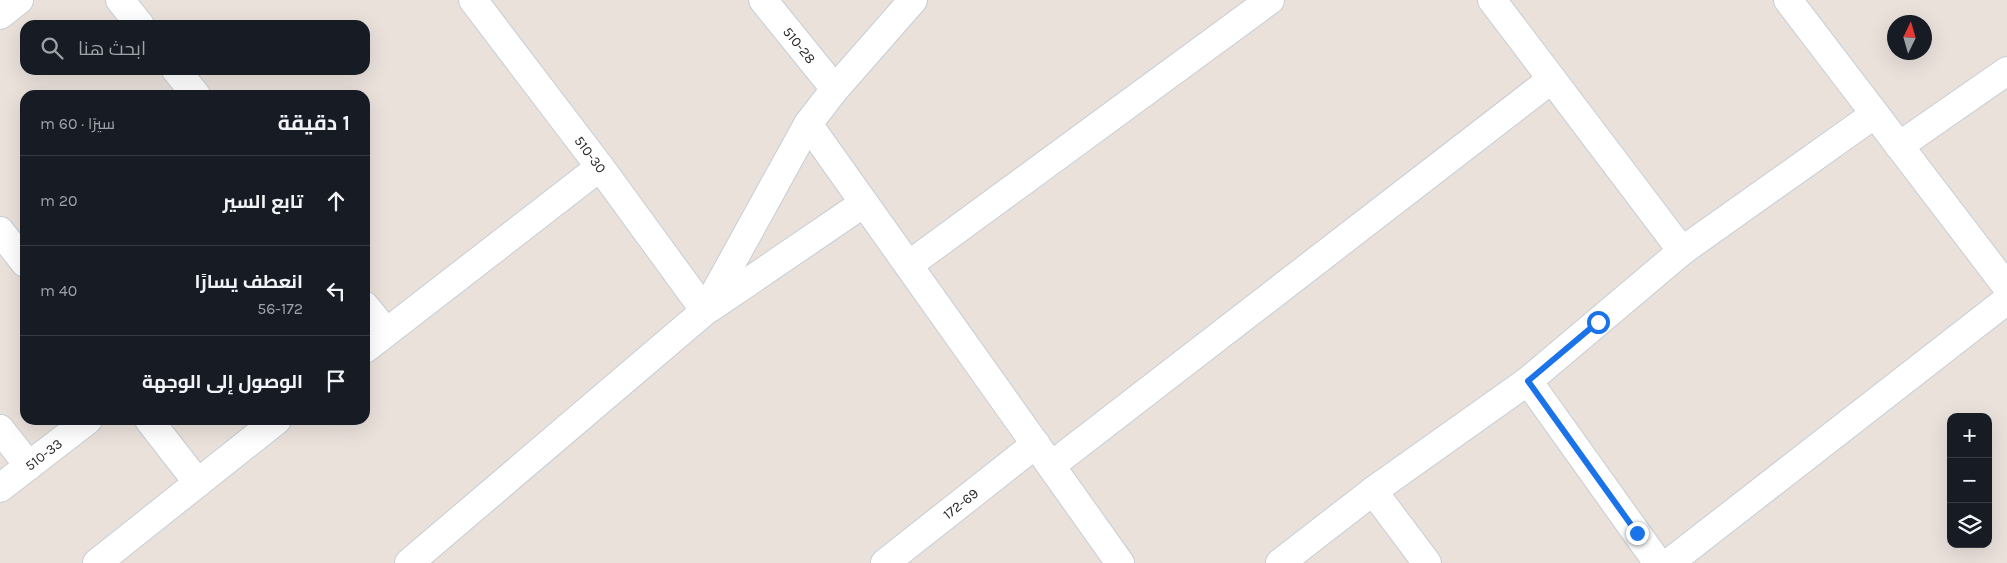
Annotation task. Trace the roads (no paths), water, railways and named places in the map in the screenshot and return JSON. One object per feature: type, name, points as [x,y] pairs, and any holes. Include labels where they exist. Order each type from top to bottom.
[{"type":"street","points":[[0,15],[19,0]]},
{"type":"street","points":[[120,0],[136,20]]},
{"type":"street","name":"510-30","points":[[473,0],[600,167],[705,312]]},
{"type":"street","name":"510-28","points":[[763,0],[835,89]]},
{"type":"street","points":[[705,312],[808,124],[835,89],[913,0]]},
{"type":"street","points":[[910,264],[1270,0]]},
{"type":"street","points":[[1492,0],[1682,251]]},
{"type":"street","points":[[1788,0],[2007,287]]},
{"type":"street","points":[[1899,146],[2007,71]]},
{"type":"street","points":[[180,75],[192,90]]},
{"type":"street","name":"172-69","points":[[885,563],[1044,455],[1552,79]]},
{"type":"street","points":[[1280,563],[1373,491],[1528,381],[1682,251],[1875,114]]},
{"type":"street","points":[[808,124],[910,264],[1120,563]]},
{"type":"street","points":[[370,345],[600,167]]},
{"type":"street","points":[[410,563],[705,312],[864,203]]},
{"type":"street","points":[[0,231],[20,257]]},
{"type":"street","points":[[1670,563],[2007,300]]},
{"type":"street","points":[[370,312],[386,332]]},
{"type":"street","points":[[1528,381],[1658,563]]},
{"type":"street","name":"510-33","points":[[0,488],[82,425]]},
{"type":"street","points":[[153,425],[198,483]]},
{"type":"street","points":[[97,563],[271,425]]},
{"type":"street","points":[[0,429],[29,466]]},
{"type":"street","points":[[1373,491],[1427,563]]}]
